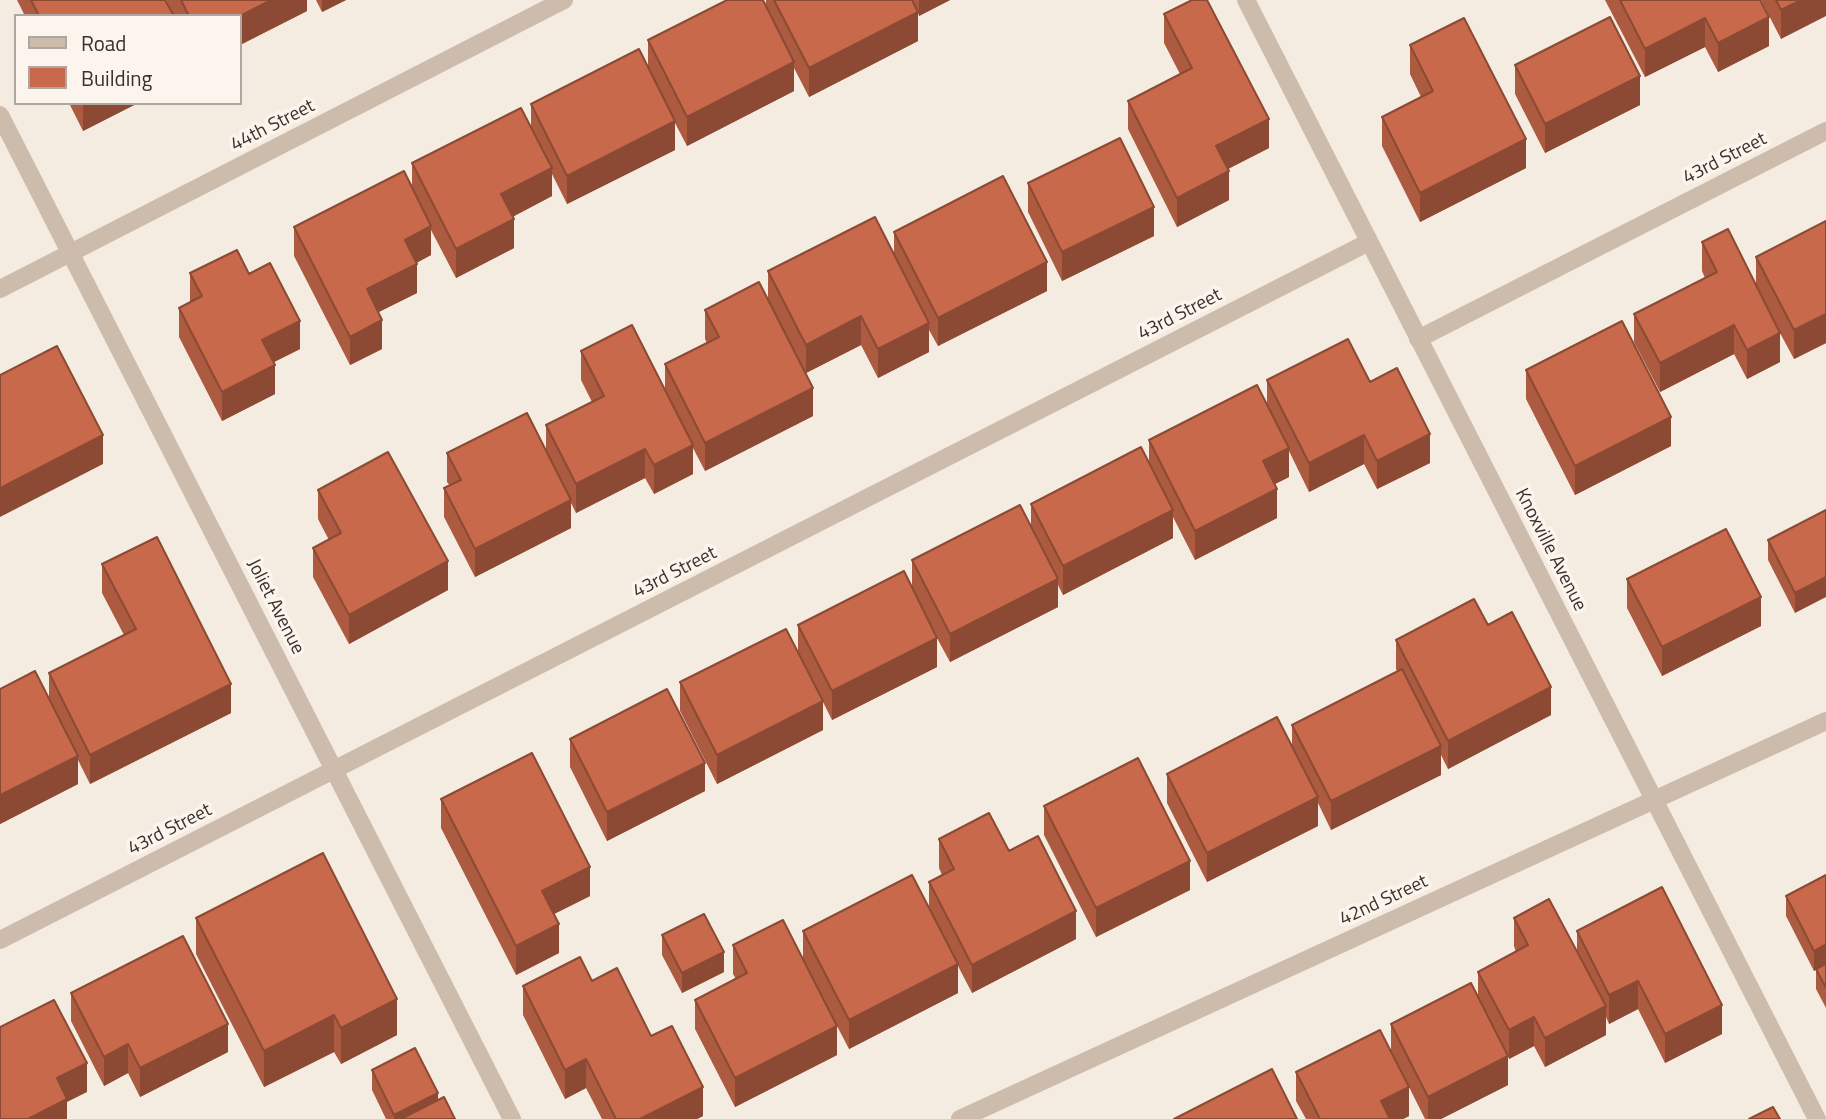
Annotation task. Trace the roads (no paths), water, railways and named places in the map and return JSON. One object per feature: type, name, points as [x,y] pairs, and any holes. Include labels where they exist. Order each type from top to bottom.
[{"type":"street","name":"44th Street","points":[[0,289],[564,0]]},
{"type":"street","name":"Knoxville Avenue","points":[[1246,0],[1817,1119]]},
{"type":"street","name":"Joliet Avenue","points":[[0,115],[512,1119]]},
{"type":"street","name":"43rd Street","points":[[1418,339],[1826,131]]},
{"type":"street","name":"43rd Street","points":[[0,940],[1369,242]]},
{"type":"street","name":"42nd Street","points":[[960,1119],[1826,721]]}]
